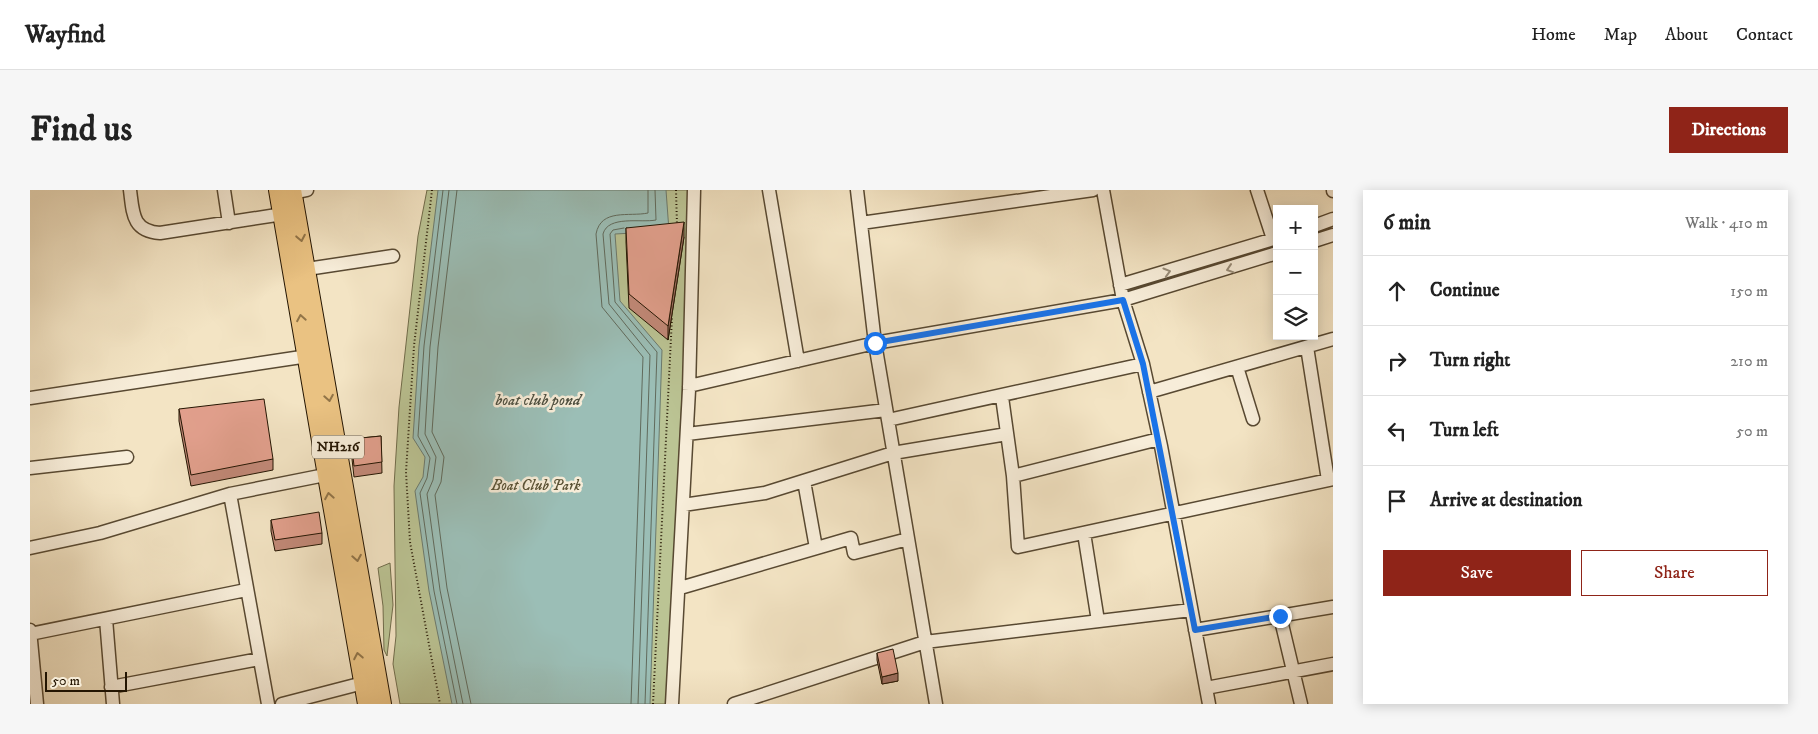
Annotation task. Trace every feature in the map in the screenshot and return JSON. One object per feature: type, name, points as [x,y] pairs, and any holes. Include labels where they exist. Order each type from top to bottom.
[{"type":"highway","name":"NH216","points":[[293,191],[283,214],[308,356],[382,704]]},
{"type":"highway","name":"NH216","points":[[293,191],[307,269],[367,704]]},
{"type":"street","points":[[130,190],[133,216],[140,226],[148,232],[160,234],[283,214]]},
{"type":"street","points":[[224,190],[229,223]]},
{"type":"street","points":[[672,704],[680,588],[689,386],[694,190]]},
{"type":"street","points":[[769,190],[798,361]]},
{"type":"street","points":[[857,190],[875,343],[936,704]]},
{"type":"street","points":[[860,223],[1093,190]]},
{"type":"street","points":[[1103,190],[1123,300],[1143,364],[1159,439],[1209,704]]},
{"type":"street","points":[[1257,190],[1273,234]]},
{"type":"street","points":[[1318,225],[1333,219]]},
{"type":"street","points":[[1318,240],[1333,235]]},
{"type":"street","points":[[1120,285],[1273,240]]},
{"type":"street","points":[[689,386],[875,343],[1123,300],[1273,254]]},
{"type":"street","points":[[307,269],[393,256]]},
{"type":"street","points":[[1149,392],[1333,339]]},
{"type":"street","points":[[1002,397],[1013,476],[1018,547],[1331,479],[1307,347]]},
{"type":"street","points":[[30,398],[308,356]]},
{"type":"street","points":[[686,434],[887,415],[1002,397],[1143,364]]},
{"type":"street","points":[[1237,367],[1253,419]]},
{"type":"street","points":[[683,505],[765,494],[893,453],[1007,434]]},
{"type":"street","points":[[1013,476],[1159,439]]},
{"type":"street","points":[[30,468],[127,457]]},
{"type":"street","points":[[30,548],[100,533],[230,494],[334,473]]},
{"type":"street","points":[[804,481],[816,548]]},
{"type":"street","points":[[230,494],[268,704]]},
{"type":"street","points":[[1084,532],[1098,621]]},
{"type":"street","points":[[680,588],[851,538],[854,552],[908,539]]},
{"type":"street","points":[[30,634],[246,590]]},
{"type":"street","points":[[1195,630],[1333,607]]},
{"type":"street","points":[[734,704],[925,642],[1191,610]]},
{"type":"street","points":[[1280,616],[1301,704]]},
{"type":"street","points":[[106,618],[113,704]]},
{"type":"street","points":[[30,630],[38,704]]},
{"type":"street","points":[[111,687],[259,659]]},
{"type":"street","points":[[1206,688],[1333,664]]},
{"type":"street","points":[[282,704],[364,683]]},
{"type":"path","points":[[432,190],[414,346],[406,472],[410,542],[440,704]]},
{"type":"path","points":[[676,190],[676,233]]},
{"type":"path","points":[[654,704],[672,310]]},
{"type":"green space","name":"boat club pond","points":[[427,190],[692,190],[667,704],[400,704],[393,664],[396,636],[394,486],[399,407],[418,236]]},
{"type":"green space","points":[[390,563],[393,605],[387,656],[384,650],[383,606],[378,568]]},
{"type":"water","name":"boat club pond","points":[[438,190],[666,190],[669,231],[615,234],[620,301],[662,350],[650,704],[452,704],[429,591],[415,491],[423,477],[425,457],[413,438],[419,346]]},
{"type":"building","points":[[684,222],[668,326],[629,294],[626,228]]},
{"type":"building","points":[[264,399],[273,459],[191,475],[179,409]]},
{"type":"building","points":[[381,436],[382,462],[354,466],[351,439]]},
{"type":"building","points":[[319,512],[322,533],[275,540],[271,520]]},
{"type":"building","points":[[893,649],[898,673],[882,677],[877,653]]},
{"type":"route","points":[[875,343],[1123,300],[1143,364],[1161,446],[1195,630],[1280,616]]},
{"type":"park label","name":"Boat Club Park","points":[[536,485]]}]
